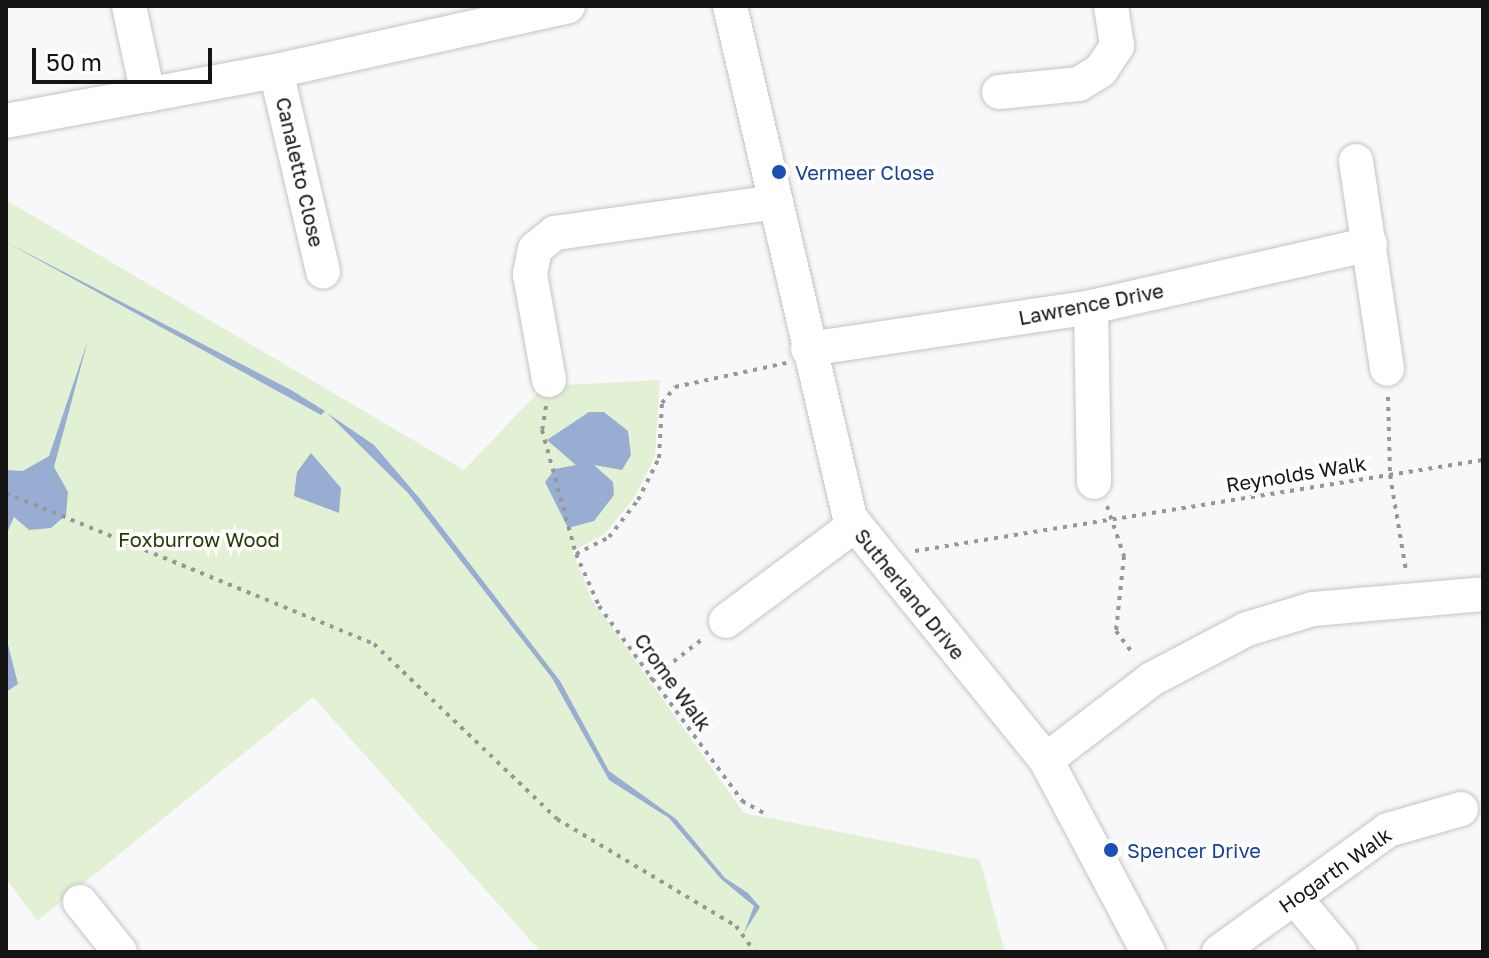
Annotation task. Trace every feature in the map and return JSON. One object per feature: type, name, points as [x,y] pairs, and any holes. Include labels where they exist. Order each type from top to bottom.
[{"type":"street","points":[[129,6],[148,95]]},
{"type":"street","points":[[6,121],[276,71],[568,6]]},
{"type":"street","name":"Sutherland Drive","points":[[730,6],[808,349],[855,525],[877,557],[1046,760],[1148,952]]},
{"type":"street","points":[[999,92],[1079,84],[1101,70],[1117,46],[1111,6]]},
{"type":"street","name":"Canaletto Close","points":[[276,71],[323,272]]},
{"type":"street","points":[[1356,161],[1387,369]]},
{"type":"street","points":[[549,380],[530,274],[535,249],[555,233],[776,202]]},
{"type":"street","name":"Lawrence Drive","points":[[808,349],[1091,307],[1370,244]]},
{"type":"street","points":[[1091,307],[1094,482]]},
{"type":"street","points":[[726,621],[855,525]]},
{"type":"street","points":[[1046,760],[1152,679],[1247,629],[1313,609],[1483,594]]},
{"type":"street","name":"Hogarth Walk","points":[[1219,952],[1388,830],[1461,809]]},
{"type":"street","points":[[1295,898],[1340,952]]},
{"type":"street","points":[[80,902],[120,952]]},
{"type":"path","points":[[1483,59],[1483,132]]},
{"type":"path","points":[[576,554],[609,537],[638,500],[659,458],[662,403],[675,387],[773,371],[808,349]]},
{"type":"path","points":[[1387,369],[1390,475],[1411,601]]},
{"type":"path","name":"Crome Walk","points":[[549,380],[542,430],[576,554],[599,606],[650,680],[742,801],[765,814]]},
{"type":"path","name":"Reynolds Walk","points":[[877,557],[1483,460]]},
{"type":"path","points":[[1094,482],[1114,519],[1124,556],[1116,631],[1152,679]]},
{"type":"path","points":[[6,493],[374,644],[557,819],[736,926],[755,952]]},
{"type":"path","points":[[650,680],[726,621]]},
{"type":"green space","name":"Foxburrow Wood","points":[[6,200],[464,470],[544,386],[660,380],[655,456],[634,498],[604,535],[572,551],[592,600],[744,813],[980,860],[1005,952],[541,952],[313,697],[37,921],[6,878]]},
{"type":"water","points":[[6,242],[291,390],[325,411],[321,415]]},
{"type":"water","points":[[88,340],[54,467],[68,492],[66,515],[51,528],[29,530],[14,517],[6,535],[6,470],[23,471],[49,456]]},
{"type":"water","points":[[589,412],[604,412],[628,431],[631,455],[622,470],[594,465],[613,482],[614,495],[594,521],[568,528],[545,482],[555,469],[576,465],[547,440]]},
{"type":"water","points":[[327,413],[374,445],[420,499],[560,681],[609,771],[676,819],[725,878],[748,893],[760,907],[744,933],[754,906],[721,879],[669,818],[609,780],[552,678],[408,493]]},
{"type":"water","points":[[311,453],[341,488],[339,513],[294,496],[297,472]]},
{"type":"water","points":[[6,637],[18,684],[6,692]]},
{"type":"place","name":"Vermeer Close","points":[[779,172]]},
{"type":"place","name":"Spencer Drive","points":[[1111,850]]}]
